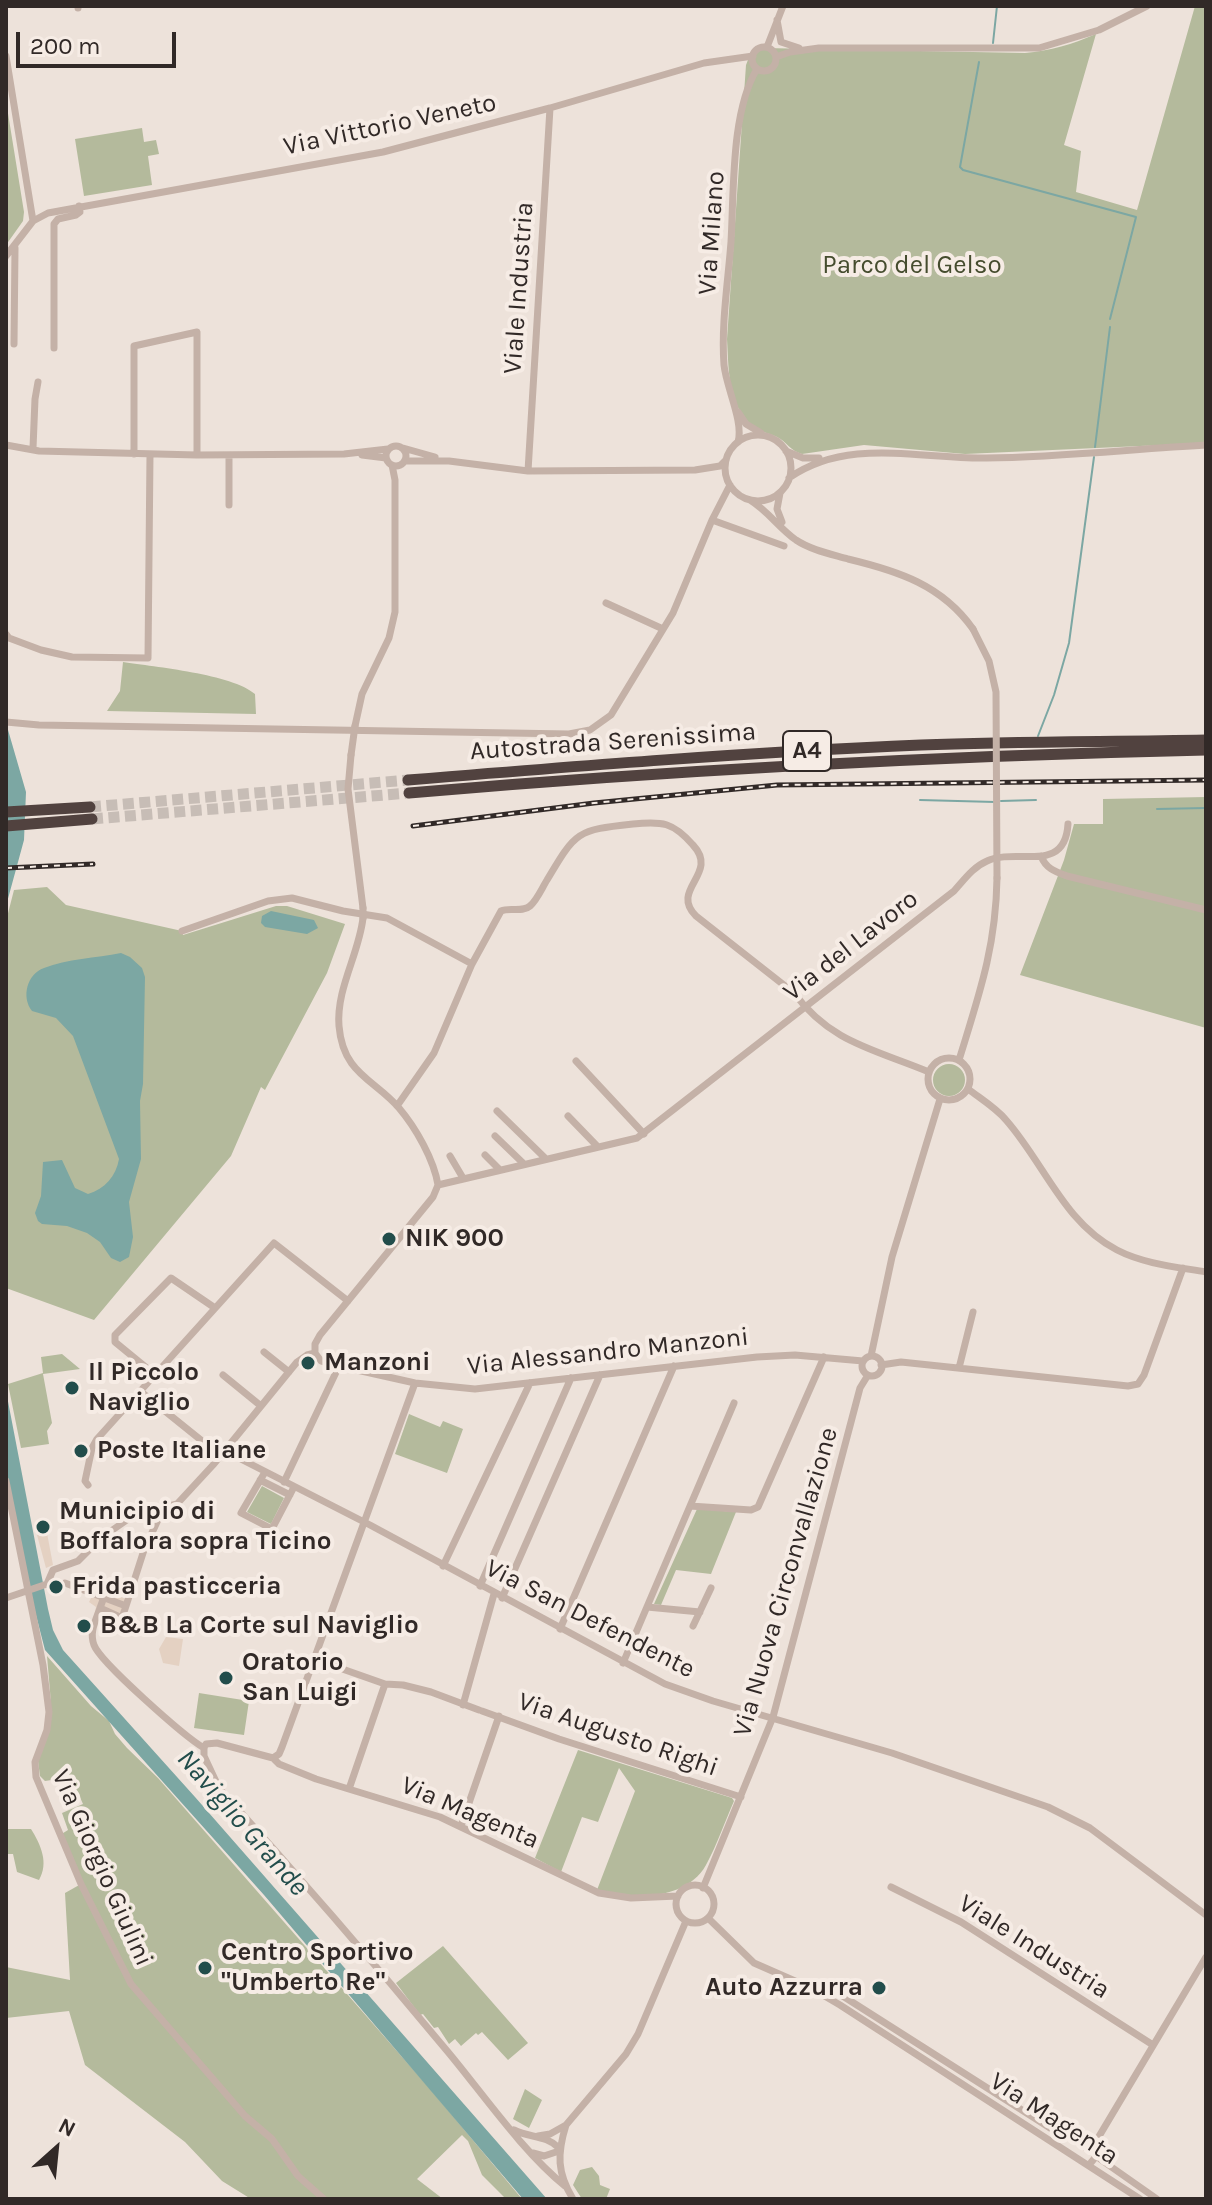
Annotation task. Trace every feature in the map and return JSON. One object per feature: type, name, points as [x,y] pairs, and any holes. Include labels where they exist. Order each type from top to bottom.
[{"type":"highway","name":"Autostrada Serenissima","points":[[408,780],[924,745],[1206,740]]},
{"type":"highway","name":"Autostrada Serenissima","points":[[409,793],[591,777],[775,766],[1206,750]]},
{"type":"highway","points":[[6,812],[91,813],[6,826]]},
{"type":"street","points":[[767,47],[783,6]]},
{"type":"street","points":[[776,57],[802,49],[1039,48],[1099,30],[1147,6]]},
{"type":"street","points":[[777,20],[781,42],[802,49]]},
{"type":"street","points":[[767,47],[773,50],[776,57],[772,68],[765,71],[757,69],[753,56],[760,48],[767,47]]},
{"type":"street","points":[[6,56],[33,221],[6,256]]},
{"type":"street","name":"Via Vittorio Veneto","points":[[33,221],[48,213],[79,206],[383,152],[722,58],[753,56]]},
{"type":"street","name":"Via Milano","points":[[738,442],[740,433],[724,363],[736,164],[744,97],[757,69]]},
{"type":"street","name":"Viale Industria","points":[[528,471],[550,108]]},
{"type":"street","points":[[54,348],[54,224],[58,219],[76,215],[80,212],[79,206]]},
{"type":"street","points":[[14,344],[15,245]]},
{"type":"street","points":[[134,454],[134,346],[197,332],[197,455]]},
{"type":"street","points":[[33,448],[38,382]]},
{"type":"street","points":[[732,404],[746,424],[786,451],[803,458],[829,458]]},
{"type":"street","points":[[344,454],[396,462],[449,461],[528,471],[695,470],[720,466],[738,442],[758,435],[769,437]]},
{"type":"street","points":[[6,445],[39,451],[229,455],[344,454],[388,449],[397,445],[449,461]]},
{"type":"street","points":[[789,478],[829,458],[863,452],[987,458],[1206,445]]},
{"type":"street","points":[[396,462],[406,454],[403,448]]},
{"type":"street","points":[[6,1598],[28,1590],[78,1561],[101,1538],[134,1515],[177,1504],[289,1372],[307,1355],[315,1353],[315,1344],[320,1335],[433,1197],[438,1185],[431,1164],[397,1106],[353,1065],[341,1039],[339,1010],[363,918],[348,789],[355,726],[362,694],[389,638],[395,612],[396,462],[388,449]]},
{"type":"street","points":[[784,528],[777,509],[780,493],[789,478],[790,461],[786,451]]},
{"type":"street","points":[[6,634],[41,650],[72,657],[148,658],[150,454]]},
{"type":"street","points":[[229,455],[229,505]]},
{"type":"street","points":[[10,723],[569,734],[590,730],[611,715],[684,591],[728,483],[726,460]]},
{"type":"street","points":[[695,470],[721,474],[740,496],[767,510],[796,540],[823,552],[913,578],[951,603],[973,629],[989,661],[996,692],[995,923],[989,961],[959,1060]]},
{"type":"street","points":[[750,500],[760,501],[780,493]]},
{"type":"street","points":[[719,507],[727,500],[740,496]]},
{"type":"street","points":[[712,520],[784,546]]},
{"type":"street","points":[[606,603],[663,629]]},
{"type":"street","points":[[397,1106],[434,1053],[472,964],[501,911],[521,910],[530,906],[563,852],[583,832],[596,828],[662,823],[677,829],[700,856],[701,868],[686,900],[691,911],[794,993],[805,1008],[843,1039],[929,1072]]},
{"type":"street","points":[[1068,824],[1068,836],[1063,845],[1055,852],[1041,856],[1043,863],[1051,870],[1206,910]]},
{"type":"street","name":"Via del Lavoro","points":[[641,1136],[954,891],[972,870],[988,860],[1041,856]]},
{"type":"street","points":[[182,931],[268,901],[292,898],[387,918],[472,964]]},
{"type":"street","points":[[945,1058],[959,1060],[968,1070],[971,1083],[965,1094],[953,1101],[940,1099],[928,1084],[929,1072],[945,1058]]},
{"type":"street","points":[[438,1185],[641,1136],[576,1061]]},
{"type":"street","points":[[968,1089],[1006,1120],[1071,1211],[1093,1234],[1127,1255],[1206,1272]]},
{"type":"street","points":[[867,1358],[879,1359],[881,1365],[878,1373],[868,1375],[862,1369],[940,1099]]},
{"type":"street","points":[[497,1111],[545,1158]]},
{"type":"street","points":[[568,1116],[598,1147]]},
{"type":"street","points":[[495,1136],[524,1164]]},
{"type":"street","points":[[485,1155],[499,1169]]},
{"type":"street","points":[[450,1156],[463,1178]]},
{"type":"street","points":[[88,1485],[85,1481],[96,1441],[274,1243],[348,1301]]},
{"type":"street","points":[[881,1365],[901,1362],[1128,1386],[1138,1384],[1183,1268]]},
{"type":"street","points":[[154,1374],[115,1342],[115,1335],[171,1278],[215,1308]]},
{"type":"street","points":[[959,1368],[973,1312]]},
{"type":"street","points":[[264,1352],[289,1372]]},
{"type":"street","name":"Via Alessandro Manzoni","points":[[315,1353],[321,1361],[339,1366],[415,1383],[475,1389],[757,1357],[867,1358]]},
{"type":"street","points":[[690,1506],[751,1510],[758,1507],[824,1357]]},
{"type":"street","points":[[284,1482],[339,1366]]},
{"type":"street","points":[[560,1629],[674,1366]]},
{"type":"street","points":[[223,1375],[261,1406]]},
{"type":"street","points":[[463,1705],[498,1596],[600,1375]]},
{"type":"street","name":"Via Nuova Circonvallazione","points":[[703,1888],[773,1717],[860,1388],[868,1375]]},
{"type":"street","points":[[480,1586],[571,1378]]},
{"type":"street","points":[[273,1758],[282,1747],[415,1383]]},
{"type":"street","points":[[443,1566],[530,1383]]},
{"type":"street","name":"Via San Defendente","points":[[140,1391],[217,1453],[229,1453],[262,1476],[284,1482],[364,1522],[665,1684],[892,1753],[1048,1807],[1090,1828],[1206,1915]]},
{"type":"street","points":[[623,1663],[734,1403]]},
{"type":"street","points":[[290,1495],[262,1476],[241,1513],[272,1529],[290,1495],[294,1487]]},
{"type":"street","name":"Via Giorgio Giulini","points":[[6,1481],[43,1665],[49,1712],[47,1730],[35,1762],[40,1787],[81,1884],[131,1984],[255,2126],[272,2139],[298,2176],[324,2199]]},
{"type":"street","points":[[100,1608],[122,1618],[144,1550],[163,1509]]},
{"type":"street","points":[[65,1583],[126,1606]]},
{"type":"street","points":[[693,1626],[711,1588]]},
{"type":"street","points":[[104,1597],[91,1634],[96,1650],[122,1679],[204,1748],[204,1756],[219,1788],[528,2149],[565,2186]]},
{"type":"street","points":[[647,1607],[700,1612]]},
{"type":"street","name":"Via Augusto Righi","points":[[314,1659],[385,1684],[431,1692],[559,1739],[741,1797]]},
{"type":"street","points":[[349,1789],[385,1684]]},
{"type":"street","points":[[461,1826],[499,1716]]},
{"type":"street","name":"Via Magenta","points":[[204,1748],[217,1743],[273,1758],[290,1769],[425,1811],[599,1893],[631,1898],[678,1896]]},
{"type":"street","points":[[692,1886],[703,1888],[713,1901],[708,1918],[697,1923],[686,1921],[678,1913],[678,1896],[692,1886]]},
{"type":"street","name":"Viale Industria","points":[[891,1887],[961,1922],[1153,2045]]},
{"type":"street","name":"Via Magenta","points":[[708,1918],[754,1963],[824,1995],[1140,2199]]},
{"type":"street","points":[[512,2129],[524,2135],[538,2136],[550,2134],[566,2125],[626,2054],[638,2034],[686,1921]]},
{"type":"street","points":[[1089,2165],[1098,2154],[1098,2138],[1206,1957]]},
{"type":"street","name":"Via Magenta","points":[[824,1995],[830,1990],[838,1993],[1058,2133],[1093,2147],[1157,2199]]},
{"type":"street","points":[[566,2125],[559,2150],[559,2166],[573,2199]]},
{"type":"street","points":[[538,2136],[551,2141],[559,2150]]},
{"type":"street","points":[[1080,2160],[1086,2144],[1098,2138]]},
{"type":"street","points":[[528,2149],[544,2156],[559,2150]]},
{"type":"green space","name":"Parco del Gelso","points":[[1195,6],[1206,6],[1206,443],[965,454],[864,445],[802,454],[749,422],[735,402],[727,339],[746,65],[751,52],[763,48],[1025,53],[1043,51],[1096,34],[1064,145],[1081,151],[1076,192],[1137,210]]},
{"type":"green space","points":[[6,101],[24,212],[23,221],[6,245]]},
{"type":"green space","points":[[142,128],[144,142],[156,140],[159,154],[148,156],[152,185],[84,196],[75,139]]},
{"type":"green space","points":[[123,662],[229,681],[255,694],[256,714],[107,711],[120,691]]},
{"type":"green space","points":[[1206,797],[1206,1028],[1020,975],[1064,860],[1074,824],[1103,824],[1103,799]]},
{"type":"green space","points":[[47,887],[66,905],[182,931],[183,935],[276,906],[287,906],[345,924],[327,973],[265,1090],[261,1087],[231,1156],[94,1320],[6,1288],[6,921],[14,890]]},
{"type":"green space","points":[[949,1064],[961,1068],[965,1080],[961,1092],[949,1096],[937,1092],[933,1080],[937,1068]]},
{"type":"green space","points":[[62,1354],[80,1369],[43,1374],[52,1423],[47,1431],[49,1444],[21,1448],[8,1384],[43,1373],[41,1357]]},
{"type":"green space","points":[[409,1414],[440,1427],[443,1421],[463,1429],[447,1473],[395,1454]]},
{"type":"green space","points":[[262,1486],[284,1498],[271,1524],[247,1512]]},
{"type":"green space","points":[[697,1509],[736,1512],[711,1574],[676,1570],[661,1605],[654,1604]]},
{"type":"green space","points":[[47,1656],[91,1706],[109,1721],[127,1748],[158,1778],[431,2090],[522,2199],[506,2199],[482,2175],[468,2141],[462,2135],[417,2179],[443,2199],[251,2199],[222,2181],[185,2142],[85,2065],[69,2011],[6,2018],[6,1967],[70,1980],[65,1893],[81,1884],[60,1835],[68,1830],[62,1813],[83,1804],[71,1777],[45,1781],[40,1776],[38,1761],[51,1703]]},
{"type":"green space","points":[[199,1693],[249,1701],[244,1735],[194,1728]]},
{"type":"green space","points":[[578,1750],[732,1798],[734,1801],[714,1849],[697,1877],[685,1886],[657,1895],[626,1895],[597,1890],[635,1791],[619,1768],[598,1822],[582,1817],[561,1872],[535,1858]]},
{"type":"green space","points":[[6,1829],[31,1829],[42,1854],[43,1867],[39,1880],[17,1872],[13,1854],[6,1854]]},
{"type":"green space","points":[[443,1946],[528,2043],[508,2060],[482,2032],[476,2033],[461,2046],[455,2039],[449,2044],[438,2027],[434,2028],[423,2014],[420,2015],[396,1983]]},
{"type":"green space","points":[[525,2089],[542,2100],[529,2128],[513,2119]]},
{"type":"green space","points":[[592,2167],[599,2176],[600,2185],[610,2189],[606,2199],[582,2199],[573,2185],[580,2170]]},
{"type":"shaded area","points":[[47,1533],[53,1565],[46,1568],[37,1535]]},
{"type":"shaded area","points":[[101,1588],[130,1601],[121,1627],[94,1616],[96,1607],[89,1602],[94,1592],[98,1594]]},
{"type":"shaded area","points":[[166,1637],[183,1639],[179,1666],[163,1663],[159,1649]]},
{"type":"water","points":[[6,723],[26,792],[24,840],[6,906]]},
{"type":"water","points":[[271,911],[314,920],[318,928],[307,934],[265,927],[261,923],[262,916]]},
{"type":"water","points":[[121,953],[142,968],[145,977],[141,1159],[129,1202],[133,1237],[129,1257],[120,1262],[111,1258],[100,1242],[87,1233],[67,1226],[42,1224],[35,1213],[41,1196],[43,1162],[62,1160],[75,1188],[88,1194],[109,1181],[119,1159],[73,1036],[56,1018],[32,1011],[26,993],[33,975],[44,968]]},
{"type":"water","points":[[6,1391],[48,1609],[53,1630],[63,1650],[547,2199],[523,2199],[264,1895],[45,1650],[30,1592],[6,1467]]},
{"type":"waterway","points":[[993,43],[997,6]]},
{"type":"waterway","points":[[979,62],[960,167],[963,170],[1136,217],[1110,319]]},
{"type":"waterway","points":[[1095,447],[1110,327]]},
{"type":"waterway","points":[[1038,736],[1069,643],[1094,457]]},
{"type":"waterway","points":[[920,800],[995,802]]},
{"type":"waterway","points":[[1001,801],[1036,800]]},
{"type":"waterway","points":[[1157,809],[1206,808]]},
{"type":"tunnel","points":[[90,807],[408,780]]},
{"type":"tunnel","points":[[92,819],[409,793]]},
{"type":"railway","points":[[413,826],[594,803],[777,785],[1206,780]]},
{"type":"railway","points":[[6,868],[93,864]]},
{"type":"place","name":"NIK 900","points":[[389,1239]]},
{"type":"place","name":"Manzoni","points":[[308,1363]]},
{"type":"place","name":"Il Piccolo Naviglio","points":[[72,1388]]},
{"type":"place","name":"Poste Italiane","points":[[81,1451]]},
{"type":"place","name":"Municipio di Boffalora sopra Ticino","points":[[43,1527]]},
{"type":"place","name":"Frida pasticceria","points":[[56,1587]]},
{"type":"place","name":"B&B La Corte sul Naviglio","points":[[84,1626]]},
{"type":"place","name":"Oratorio San Luigi","points":[[226,1678]]},
{"type":"place","name":"Centro Sportivo \"Umberto Re\"","points":[[205,1968]]},
{"type":"place","name":"Auto Azzurra","points":[[879,1988]]},
{"type":"water label","name":"Naviglio Grande","points":[[242,1823]]}]
